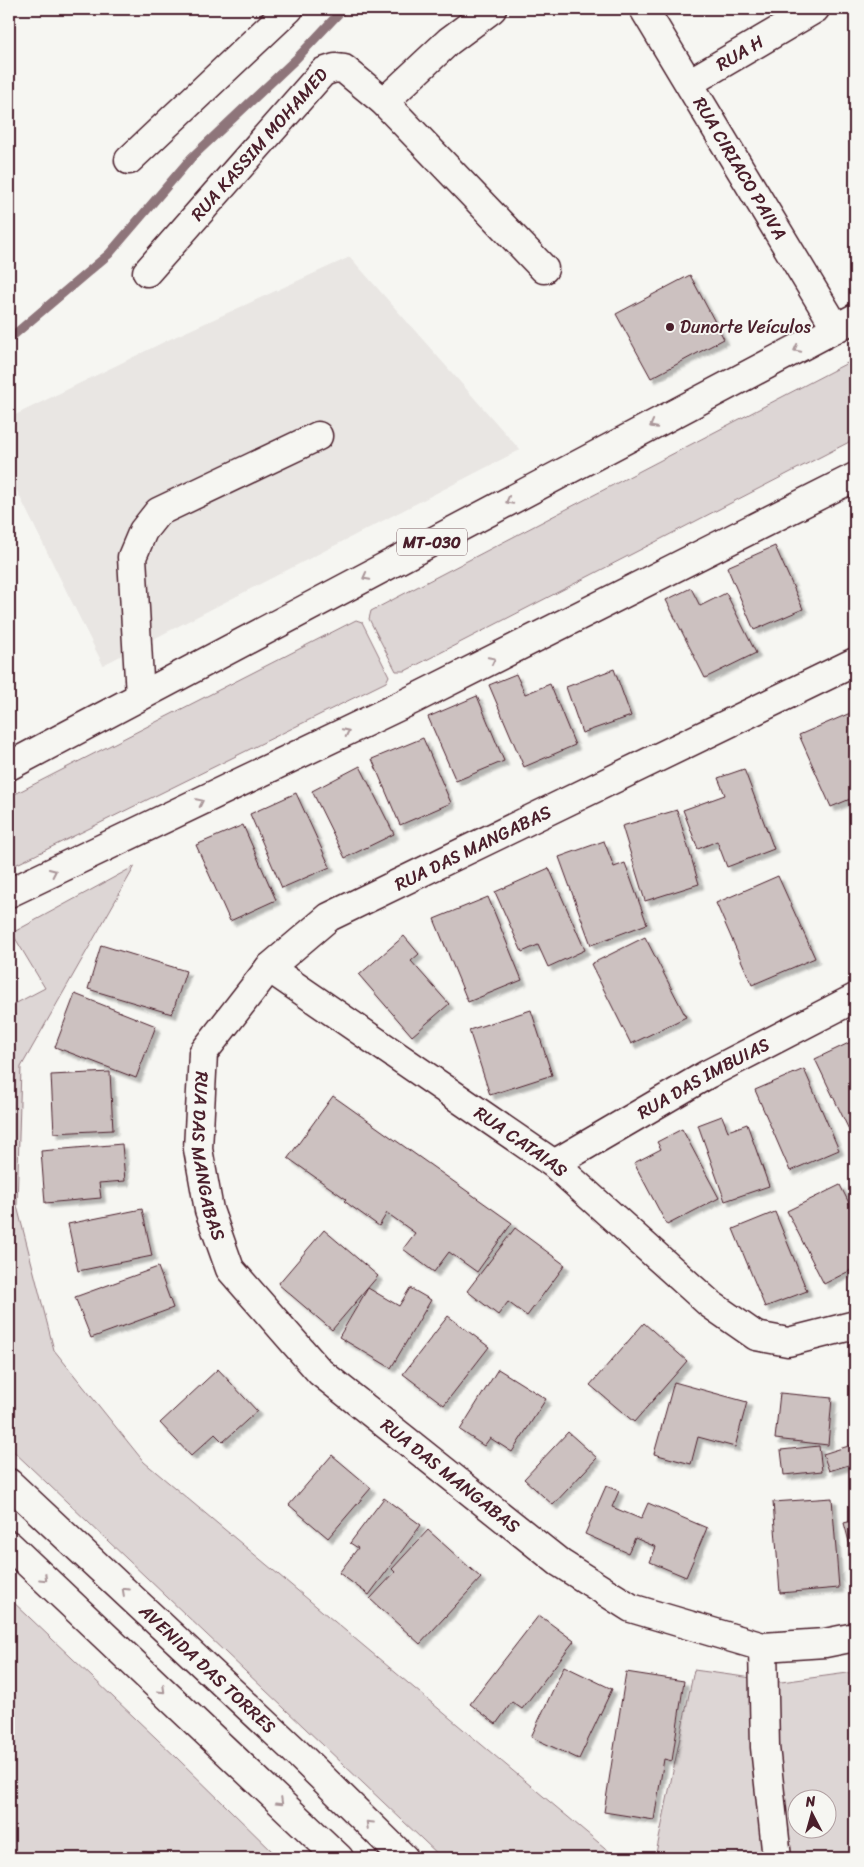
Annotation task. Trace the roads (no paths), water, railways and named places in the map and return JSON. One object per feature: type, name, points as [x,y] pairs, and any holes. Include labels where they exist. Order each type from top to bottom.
[{"type":"street","points":[[129,160],[289,9]]},
{"type":"street","points":[[384,102],[449,41],[492,9]]},
{"type":"street","name":"RUA CIRIACO PAIVA","points":[[644,9],[689,83],[846,323]]},
{"type":"street","name":"RUA H","points":[[689,83],[815,9]]},
{"type":"street","name":"RUA KASSIM MOHAMED","points":[[147,272],[323,72],[335,68],[344,69],[384,102],[544,269]]},
{"type":"street","name":"MT-030","points":[[9,766],[846,323]]},
{"type":"street","points":[[140,696],[132,557],[143,531],[158,512],[318,436]]},
{"type":"street","points":[[9,893],[412,700],[855,477]]},
{"type":"street","name":"RUA DAS MANGABAS","points":[[855,662],[329,917],[269,968],[203,1053],[198,1149],[208,1210],[230,1269],[320,1372],[560,1563],[631,1608],[763,1647],[826,1643],[855,1637]]},
{"type":"street","name":"RUA CATAIAS","points":[[269,968],[554,1164],[710,1304],[756,1336],[788,1342],[855,1326]]},
{"type":"street","name":"RUA DAS IMBUIAS","points":[[554,1164],[708,1074],[855,998]]},
{"type":"street","name":"AVENIDA DAS TORRES","points":[[9,1483],[270,1728],[404,1858]]},
{"type":"street","points":[[9,1545],[338,1858]]},
{"type":"street","points":[[763,1647],[765,1748],[777,1858]]},
{"type":"waterway","points":[[9,339],[109,254],[192,157],[296,59],[343,9]]},
{"type":"place","name":"Dunorte Veículos","points":[[670,327]]}]
